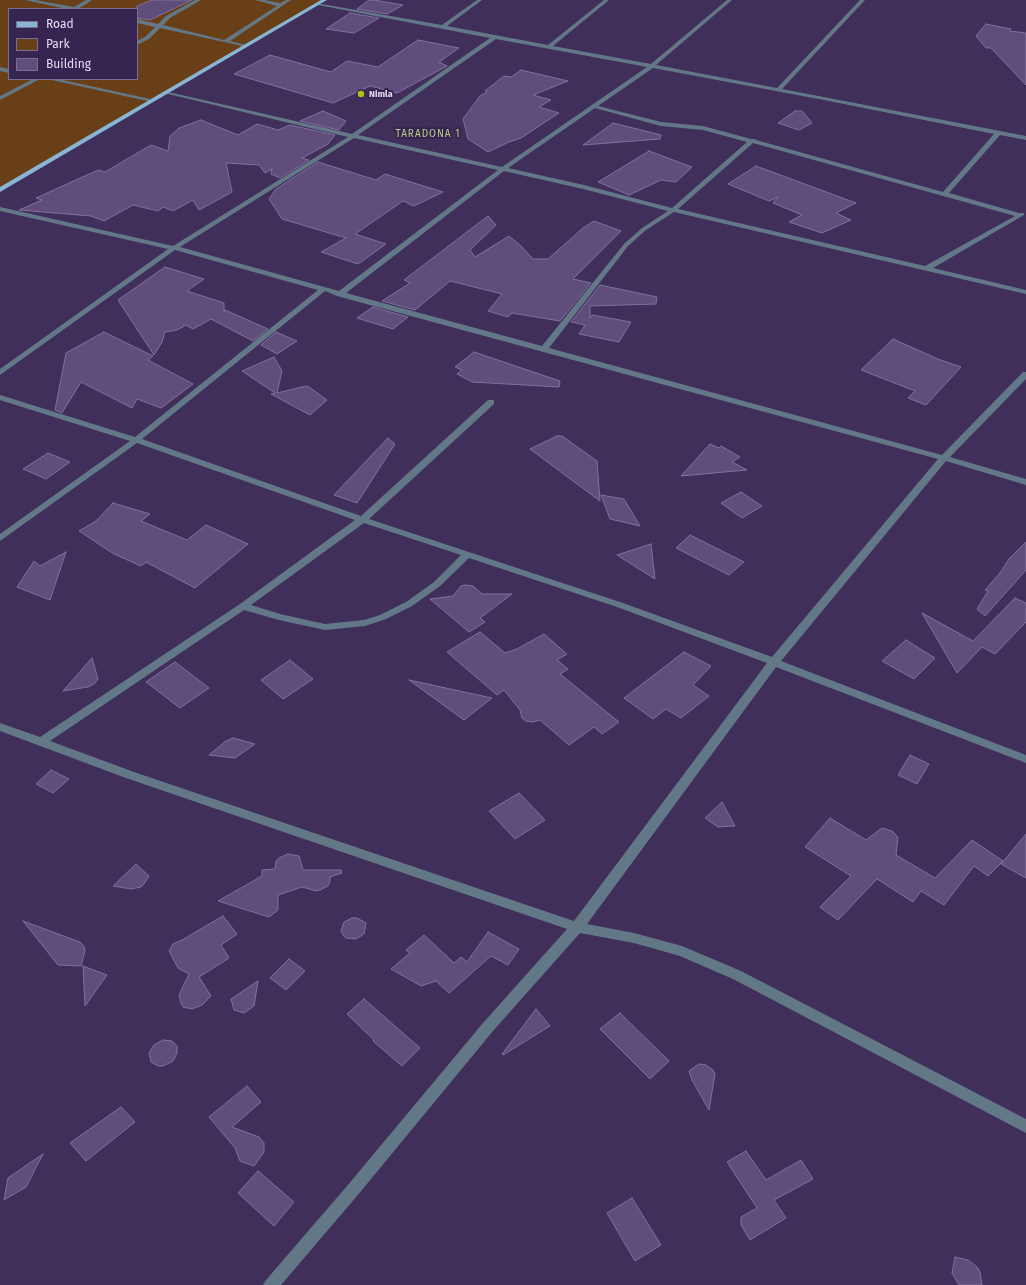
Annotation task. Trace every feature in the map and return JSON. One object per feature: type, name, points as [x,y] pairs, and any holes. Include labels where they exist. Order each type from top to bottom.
[{"type":"main road","points":[[0,190],[325,0]]},
{"type":"street","points":[[27,0],[69,8]]},
{"type":"street","points":[[76,8],[90,0]]},
{"type":"street","points":[[138,42],[147,38],[168,17],[199,0]]},
{"type":"street","points":[[257,0],[281,5]]},
{"type":"street","points":[[226,41],[289,0]]},
{"type":"street","points":[[443,27],[480,0]]},
{"type":"street","points":[[550,46],[608,0]]},
{"type":"street","points":[[340,294],[503,169],[652,66],[730,0]]},
{"type":"street","points":[[778,90],[863,0]]},
{"type":"street","points":[[318,4],[550,46],[1026,138]]},
{"type":"street","points":[[138,21],[245,46]]},
{"type":"street","points":[[0,373],[174,248],[353,136],[496,36]]},
{"type":"street","points":[[0,98],[35,80]]},
{"type":"street","points":[[55,80],[152,100]]},
{"type":"street","points":[[166,92],[353,136],[584,187],[673,210],[1026,292]]},
{"type":"street","points":[[593,106],[661,124],[703,128],[753,140],[945,194],[1023,213]]},
{"type":"street","points":[[945,194],[998,133]]},
{"type":"street","points":[[544,349],[626,245],[644,229],[673,210],[701,187],[753,140]]},
{"type":"street","points":[[0,209],[174,248],[322,290],[944,458],[1026,482]]},
{"type":"street","points":[[926,269],[1023,213]]},
{"type":"street","points":[[0,538],[136,440],[322,290]]},
{"type":"street","points":[[271,1285],[352,1191],[488,1027],[577,927],[774,662],[944,458],[1026,374]]},
{"type":"street","points":[[0,397],[136,440],[363,519],[620,605],[774,662],[1026,759]]},
{"type":"street","points":[[41,742],[243,606],[363,519],[491,402]]},
{"type":"street","points":[[243,606],[292,620],[325,627],[365,622],[383,617],[409,604],[437,584],[468,554]]},
{"type":"street","points":[[0,727],[138,777],[577,927],[634,938],[682,951],[737,976],[1026,1126]]},
{"type":"green space","points":[[0,0],[325,0],[0,190]]},
{"type":"building","points":[[152,0],[192,0],[150,20],[138,18],[137,6]]},
{"type":"building","points":[[369,0],[403,5],[387,14],[357,9]]},
{"type":"building","points":[[350,13],[379,18],[354,33],[326,29]]},
{"type":"building","points":[[986,24],[1011,29],[1010,31],[1026,33],[1026,85],[991,48],[986,48],[976,36]]},
{"type":"building","points":[[418,40],[459,48],[439,62],[447,66],[397,93],[370,86],[333,103],[234,74],[270,55],[331,72],[347,61],[378,67]]},
{"type":"building","points":[[521,70],[568,81],[533,95],[551,100],[539,107],[559,113],[521,138],[488,152],[468,139],[463,119],[480,96],[487,92],[485,91],[504,76],[511,77]]},
{"type":"building","points":[[323,111],[346,121],[339,130],[300,121]]},
{"type":"building","points":[[795,111],[802,111],[812,123],[799,130],[778,123]]},
{"type":"building","points":[[201,120],[238,135],[257,124],[278,130],[290,125],[335,135],[328,144],[302,158],[309,160],[280,178],[271,174],[272,169],[265,173],[259,165],[226,163],[232,192],[199,210],[193,200],[173,211],[163,207],[158,211],[133,205],[104,221],[91,216],[19,210],[42,200],[36,198],[98,170],[105,172],[151,145],[168,151],[170,136],[179,128]]},
{"type":"building","points":[[613,123],[661,135],[660,139],[583,145]]},
{"type":"building","points":[[649,151],[692,167],[676,182],[661,180],[629,195],[598,182]]},
{"type":"building","points":[[318,162],[376,180],[385,174],[443,192],[414,206],[403,201],[355,234],[386,244],[358,264],[321,252],[346,238],[282,219],[269,199],[276,189]]},
{"type":"building","points":[[756,166],[856,203],[836,213],[851,220],[822,233],[789,222],[802,215],[773,203],[778,197],[769,201],[728,184]]},
{"type":"building","points":[[488,216],[496,225],[470,250],[475,257],[509,236],[533,259],[548,259],[583,228],[594,221],[621,231],[573,279],[591,283],[560,321],[512,313],[508,317],[488,311],[502,294],[450,281],[415,310],[382,301],[410,283],[404,280]]},
{"type":"building","points":[[165,267],[204,279],[187,291],[224,303],[224,312],[225,310],[268,329],[253,341],[211,319],[193,329],[186,325],[177,330],[165,332],[162,342],[154,355],[118,300]]},
{"type":"building","points":[[600,285],[657,297],[656,304],[590,306],[590,318],[592,315],[631,322],[619,342],[579,334],[585,325],[571,322]]},
{"type":"building","points":[[373,307],[408,317],[393,329],[357,318]]},
{"type":"building","points":[[104,332],[153,356],[148,360],[193,384],[161,408],[137,399],[132,408],[81,382],[62,413],[55,410],[66,353]]},
{"type":"building","points":[[276,332],[297,341],[277,354],[261,345]]},
{"type":"building","points":[[893,339],[938,359],[961,367],[926,405],[908,398],[915,391],[861,370]]},
{"type":"building","points":[[474,352],[560,381],[559,387],[472,382],[457,374],[462,370],[455,367]]},
{"type":"building","points":[[274,357],[282,371],[277,393],[306,386],[327,400],[310,415],[271,394],[275,393],[242,371]]},
{"type":"building","points":[[557,436],[562,436],[597,461],[600,501],[530,449]]},
{"type":"building","points":[[388,438],[395,444],[357,503],[334,495]]},
{"type":"building","points":[[710,444],[719,448],[721,446],[740,457],[732,462],[747,470],[681,476]]},
{"type":"building","points":[[48,453],[70,462],[46,479],[23,469]]},
{"type":"building","points":[[741,492],[762,506],[742,518],[721,503]]},
{"type":"building","points":[[601,495],[624,499],[640,526],[610,519]]},
{"type":"building","points":[[113,503],[150,514],[141,521],[187,540],[206,525],[248,544],[195,588],[146,562],[141,566],[114,554],[79,531],[96,521]]},
{"type":"building","points":[[690,535],[744,562],[729,575],[676,548]]},
{"type":"building","points":[[1026,542],[1026,570],[985,616],[977,609],[988,591],[985,590],[1000,573],[1009,559]]},
{"type":"building","points":[[651,544],[655,579],[617,555]]},
{"type":"building","points":[[66,552],[50,600],[17,587],[34,561],[40,566]]},
{"type":"building","points":[[461,586],[473,586],[482,594],[512,594],[480,618],[485,622],[469,632],[430,599],[453,596]]},
{"type":"building","points":[[1015,598],[1026,603],[1026,622],[995,654],[982,647],[957,673],[922,613],[973,641]]},
{"type":"building","points":[[480,632],[505,653],[517,649],[544,634],[567,654],[557,660],[568,669],[560,674],[619,722],[602,734],[594,727],[569,745],[540,720],[532,722],[526,721],[522,718],[520,710],[504,690],[497,695],[447,652]]},
{"type":"building","points":[[906,640],[935,658],[914,679],[882,661]]},
{"type":"building","points":[[684,652],[711,666],[693,685],[709,696],[681,718],[666,709],[653,719],[624,698]]},
{"type":"building","points":[[92,658],[98,679],[94,684],[88,687],[63,691]]},
{"type":"building","points":[[290,660],[313,679],[283,699],[261,680]]},
{"type":"building","points":[[175,662],[209,688],[180,708],[146,682]]},
{"type":"building","points":[[409,680],[492,698],[464,720]]},
{"type":"building","points":[[233,738],[255,744],[235,758],[209,755],[226,741]]},
{"type":"building","points":[[910,755],[929,764],[917,784],[898,775]]},
{"type":"building","points":[[51,770],[69,779],[53,793],[36,784]]},
{"type":"building","points":[[519,793],[545,820],[515,839],[489,811]]},
{"type":"building","points":[[722,802],[735,826],[718,827],[705,818]]},
{"type":"building","points":[[830,818],[866,840],[882,828],[892,831],[898,837],[896,855],[935,878],[972,840],[1003,861],[988,876],[974,866],[944,905],[921,891],[913,902],[877,879],[838,920],[820,907],[851,876],[805,847]]},
{"type":"building","points":[[1026,834],[1026,878],[1001,864]]},
{"type":"building","points":[[288,854],[299,856],[303,870],[341,870],[342,873],[330,877],[328,886],[320,890],[316,891],[302,887],[278,895],[278,910],[269,917],[218,901],[262,876],[262,870],[275,869],[276,861]]},
{"type":"building","points":[[136,864],[149,876],[141,887],[131,889],[113,886]]},
{"type":"building","points":[[223,916],[237,934],[221,945],[229,958],[199,977],[211,996],[202,1005],[192,1009],[183,1007],[179,995],[189,974],[178,968],[169,951],[173,944]]},
{"type":"building","points":[[352,918],[357,918],[366,923],[364,934],[356,939],[346,938],[341,931],[344,922]]},
{"type":"building","points":[[23,921],[80,942],[84,946],[85,951],[81,966],[58,965]]},
{"type":"building","points":[[488,932],[519,949],[508,965],[491,956],[449,993],[436,981],[421,986],[391,969],[410,953],[406,950],[424,935],[454,963],[461,957],[467,962]]},
{"type":"building","points":[[289,959],[305,971],[286,990],[270,978]]},
{"type":"building","points":[[83,966],[107,975],[85,1006]]},
{"type":"building","points":[[258,981],[254,1006],[244,1013],[234,1010],[231,999]]},
{"type":"building","points":[[364,999],[420,1048],[402,1066],[373,1041],[374,1040],[347,1014]]},
{"type":"building","points":[[536,1009],[550,1026],[503,1055],[502,1054]]},
{"type":"building","points":[[620,1013],[669,1061],[650,1079],[600,1029]]},
{"type":"building","points":[[163,1040],[172,1041],[177,1046],[177,1053],[173,1061],[163,1066],[158,1066],[151,1062],[149,1053],[154,1045]]},
{"type":"building","points":[[699,1064],[706,1065],[713,1070],[715,1074],[709,1110],[692,1080],[689,1071]]},
{"type":"building","points":[[247,1086],[261,1102],[232,1127],[259,1137],[264,1143],[264,1152],[254,1166],[240,1161],[235,1148],[209,1117]]},
{"type":"building","points":[[121,1107],[135,1122],[86,1161],[70,1143]]},
{"type":"building","points":[[746,1151],[766,1180],[801,1160],[813,1179],[774,1200],[786,1218],[750,1240],[741,1225],[741,1217],[757,1208],[727,1162]]},
{"type":"building","points":[[43,1154],[26,1187],[4,1200],[8,1178]]},
{"type":"building","points":[[258,1171],[294,1202],[274,1226],[238,1193]]},
{"type":"building","points":[[632,1198],[661,1245],[635,1261],[607,1213]]},
{"type":"building","points":[[955,1257],[968,1260],[977,1267],[980,1272],[982,1285],[959,1285],[952,1273]]},
{"type":"place","name":"Nimla","points":[[361,94]]},
{"type":"district","name":"TARADONA 1","points":[[428,134]]}]
